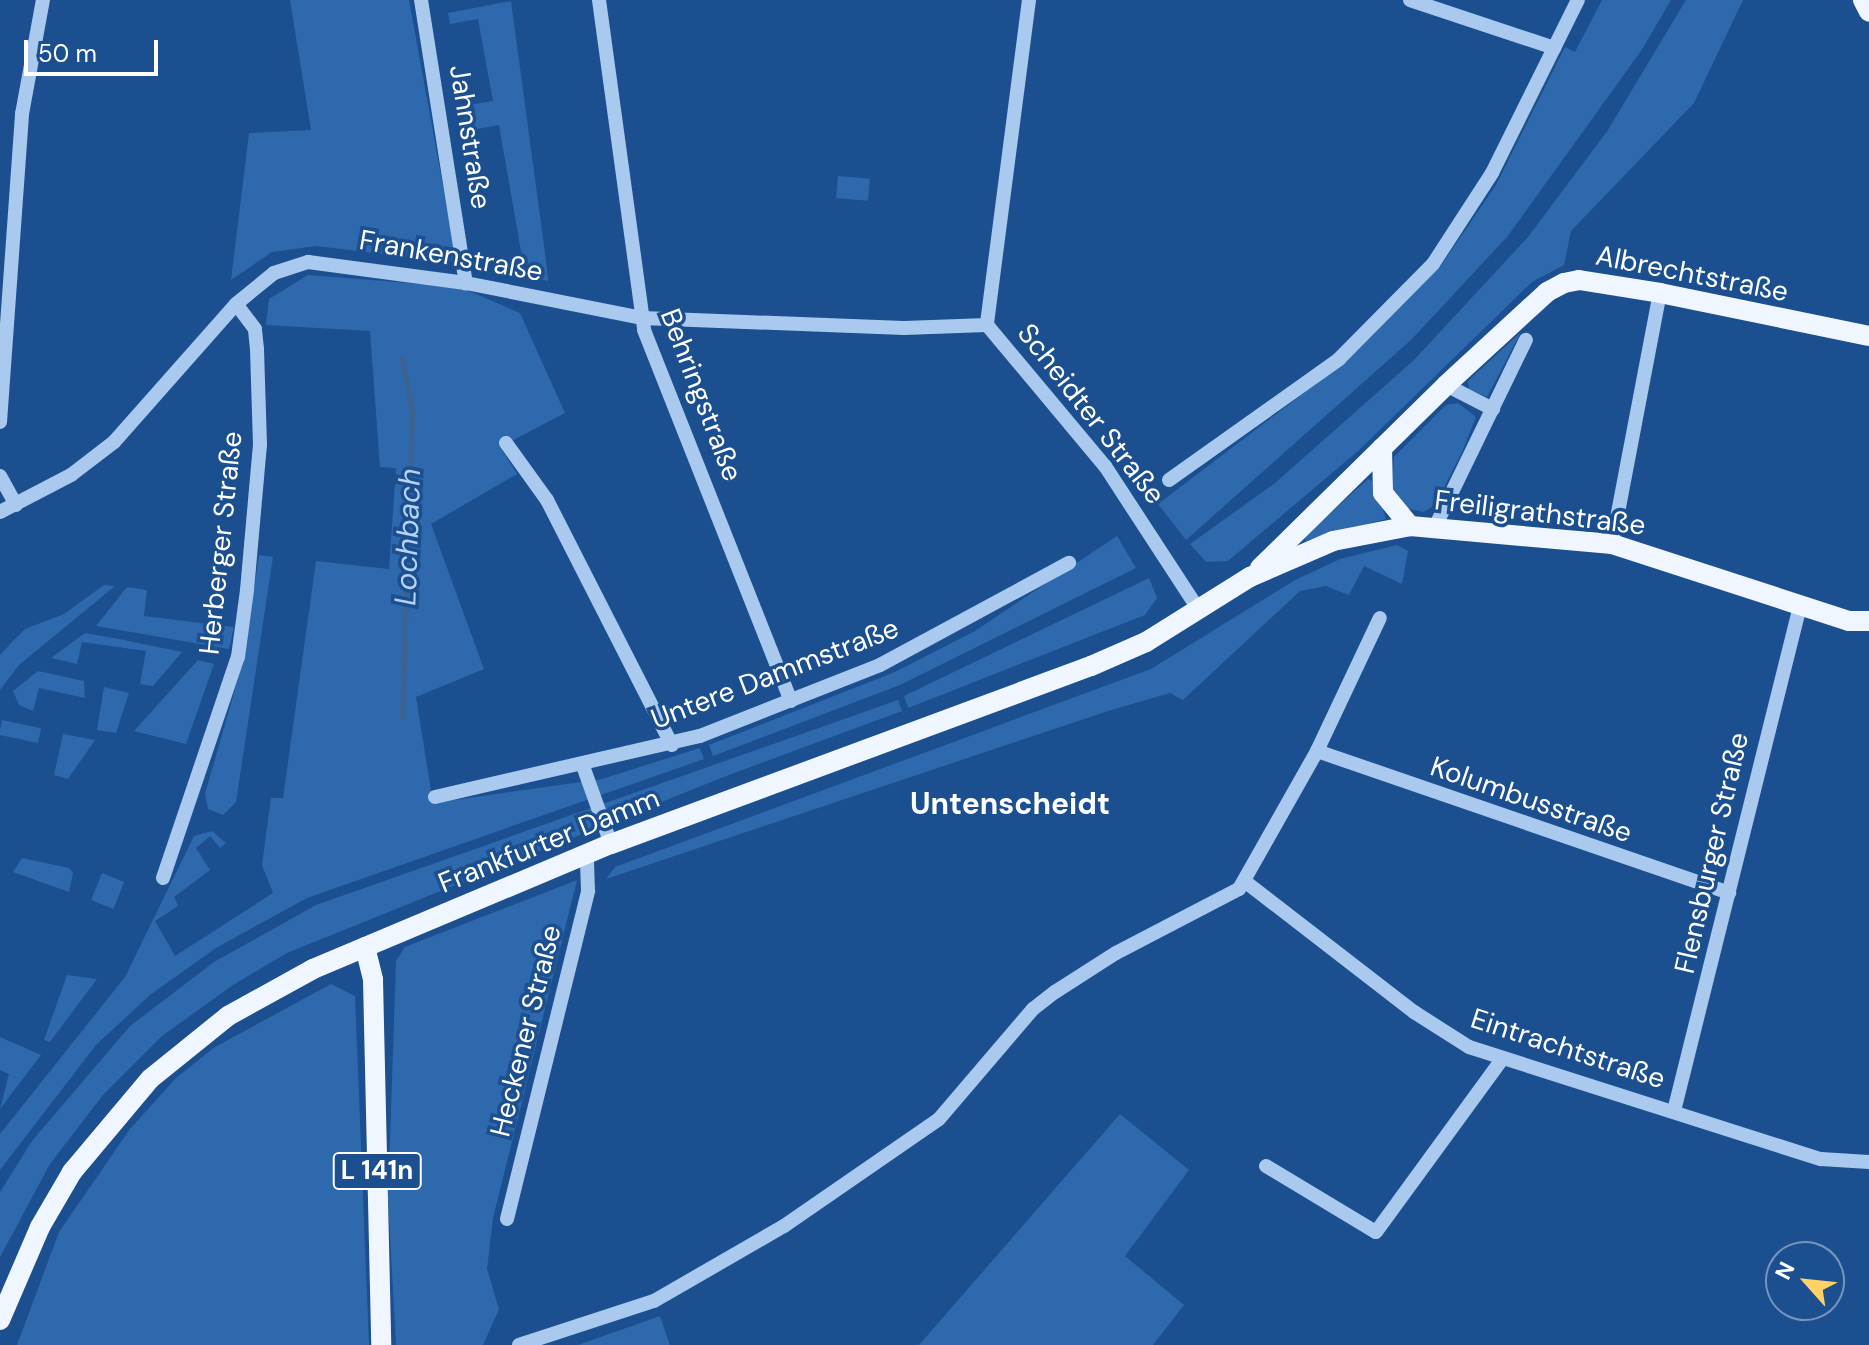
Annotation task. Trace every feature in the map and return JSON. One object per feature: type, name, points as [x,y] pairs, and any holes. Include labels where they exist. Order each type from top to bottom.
[{"type":"main road","points":[[1863,0],[1869,12]]},
{"type":"main road","name":"Albrechtstraße","points":[[1250,577],[1446,385],[1547,292],[1564,283],[1579,280],[1660,293],[1869,336]]},
{"type":"main road","points":[[1382,448],[1383,493],[1410,526]]},
{"type":"main road","name":"Freiligrathstraße","points":[[1250,577],[1333,541],[1410,526],[1435,527],[1612,544],[1849,621],[1869,621]]},
{"type":"main road","name":"Frankfurter Damm","points":[[0,1320],[58,1194],[117,1113],[150,1079],[228,1016],[365,947],[611,844],[1091,666],[1146,642],[1250,577]]},
{"type":"main road","name":"L 141n","points":[[365,947],[373,980],[381,1345]]},
{"type":"street","points":[[0,422],[6,248],[26,78],[43,0]]},
{"type":"street","name":"Jahnstraße","points":[[421,0],[466,283]]},
{"type":"street","name":"Behringstraße","points":[[599,0],[642,318],[791,701]]},
{"type":"street","name":"Scheidter Straße","points":[[1029,0],[987,325],[1141,517],[1199,610]]},
{"type":"street","points":[[1410,0],[1554,48]]},
{"type":"street","points":[[1169,480],[1286,401],[1399,302],[1465,220],[1578,0]]},
{"type":"street","name":"Frankenstraße","points":[[0,512],[71,475],[114,442],[236,304],[274,273],[308,262],[466,283],[642,318],[904,328],[987,325]]},
{"type":"street","points":[[1612,544],[1660,293]]},
{"type":"street","name":"Herberger Straße","points":[[163,878],[238,657],[247,590],[260,445],[257,362],[255,329],[236,304]]},
{"type":"street","points":[[1435,527],[1526,340]]},
{"type":"street","points":[[1446,385],[1493,409]]},
{"type":"street","points":[[506,443],[547,500],[672,745]]},
{"type":"street","points":[[0,476],[16,505]]},
{"type":"street","name":"Untere Dammstraße","points":[[435,797],[672,745],[791,701],[927,642],[1069,563]]},
{"type":"street","name":"Flensburger Straße","points":[[1674,1111],[1800,606]]},
{"type":"street","points":[[519,1345],[654,1301],[760,1242],[939,1119],[1033,1009],[1055,992],[1247,883],[1317,751],[1380,618]]},
{"type":"street","name":"Kolumbusstraße","points":[[1317,751],[1729,893]]},
{"type":"street","points":[[583,766],[611,844]]},
{"type":"street","name":"Heckener Straße","points":[[507,1219],[588,891],[587,856]]},
{"type":"street","name":"Eintrachtstraße","points":[[1247,883],[1426,1021],[1460,1042],[1821,1159],[1869,1162]]},
{"type":"street","points":[[1266,1166],[1376,1232],[1503,1058]]},
{"type":"shaded area","points":[[290,0],[409,0],[457,263],[316,246],[272,252],[231,280],[249,133],[311,130]]},
{"type":"shaded area","points":[[1602,0],[1671,0],[1641,51],[1507,237],[1411,340],[1186,540],[1158,504],[1342,364],[1440,267],[1496,185],[1565,47],[1575,52]]},
{"type":"shaded area","points":[[1686,0],[1743,0],[1694,103],[1571,231],[1564,265],[1532,282],[1358,451],[1228,561],[1206,562],[1190,544],[1275,483],[1414,360],[1528,237],[1608,130]]},
{"type":"shaded area","points":[[511,1],[548,281],[495,268],[523,263],[499,125],[466,131],[462,106],[493,101],[478,19],[450,24],[448,13]]},
{"type":"shaded area","points":[[838,176],[870,179],[868,201],[836,198]]},
{"type":"shaded area","points":[[308,275],[460,287],[520,313],[565,413],[500,447],[517,474],[431,524],[484,669],[416,697],[433,803],[602,779],[700,748],[704,759],[307,898],[216,948],[150,995],[96,1045],[0,1170],[0,1134],[125,977],[194,836],[212,831],[226,843],[220,848],[210,836],[196,848],[210,870],[174,897],[178,906],[155,921],[175,956],[273,893],[262,865],[271,798],[283,798],[316,561],[389,569],[396,468],[380,467],[370,331],[266,325],[269,299]]},
{"type":"shaded area","points":[[1521,332],[1487,397],[1469,389],[1468,381]]},
{"type":"shaded area","points":[[1458,403],[1476,417],[1462,452],[1435,505],[1424,512],[1406,508],[1392,492],[1394,457],[1446,405]]},
{"type":"shaded area","points":[[1368,479],[1374,482],[1386,519],[1305,541],[1306,535]]},
{"type":"shaded area","points":[[1117,536],[1136,568],[900,685],[713,756],[709,745],[895,672],[975,631]]},
{"type":"shaded area","points":[[1397,545],[1408,551],[1402,584],[1364,566],[1349,595],[1326,586],[1300,591],[1183,700],[1170,693],[1108,711],[606,879],[615,867],[1151,669],[1295,580],[1340,559]]},
{"type":"shaded area","points":[[259,555],[273,557],[236,802],[223,815],[208,809],[205,794],[244,658]]},
{"type":"shaded area","points":[[1149,578],[1157,598],[1145,615],[908,708],[904,696]]},
{"type":"shaded area","points":[[104,585],[115,586],[19,665],[0,690],[0,655],[12,642],[25,629],[64,614]]},
{"type":"shaded area","points":[[127,587],[147,590],[144,616],[234,627],[229,649],[96,626]]},
{"type":"shaded area","points":[[85,633],[182,652],[153,686],[140,684],[146,651],[82,642],[77,664],[51,658]]},
{"type":"shaded area","points":[[198,660],[214,664],[186,744],[134,731]]},
{"type":"shaded area","points":[[38,671],[84,681],[85,698],[39,688],[33,711],[19,705],[13,691]]},
{"type":"shaded area","points":[[104,687],[129,693],[116,733],[97,730]]},
{"type":"shaded area","points":[[898,700],[902,711],[721,778],[287,953],[233,985],[162,1036],[103,1095],[50,1164],[0,1257],[0,1192],[32,1141],[130,1026],[214,962],[316,905]]},
{"type":"shaded area","points":[[2,720],[41,728],[38,743],[0,735]]},
{"type":"shaded area","points":[[63,734],[95,740],[68,779],[54,775]]},
{"type":"shaded area","points":[[22,858],[69,868],[73,873],[69,892],[13,872]]},
{"type":"shaded area","points":[[102,873],[124,882],[113,909],[91,900]]},
{"type":"shaded area","points":[[577,880],[493,1218],[487,1269],[499,1309],[483,1345],[396,1345],[388,1199],[396,961],[405,947]]},
{"type":"shaded area","points":[[67,975],[97,979],[50,1042],[44,1040]]},
{"type":"shaded area","points":[[331,984],[355,996],[369,1345],[17,1345],[59,1232],[130,1129],[176,1078],[215,1047]]},
{"type":"shaded area","points":[[0,1037],[41,1055],[0,1109],[9,1074],[0,1070]]},
{"type":"shaded area","points":[[1120,1114],[1189,1170],[1125,1256],[1184,1305],[1153,1345],[919,1345]]},
{"type":"shaded area","points":[[660,1316],[670,1345],[578,1345]]},
{"type":"waterway","name":"Lochbach","points":[[402,358],[412,409],[402,717]]},
{"type":"district","name":"Untenscheidt","points":[[1010,804]]}]
